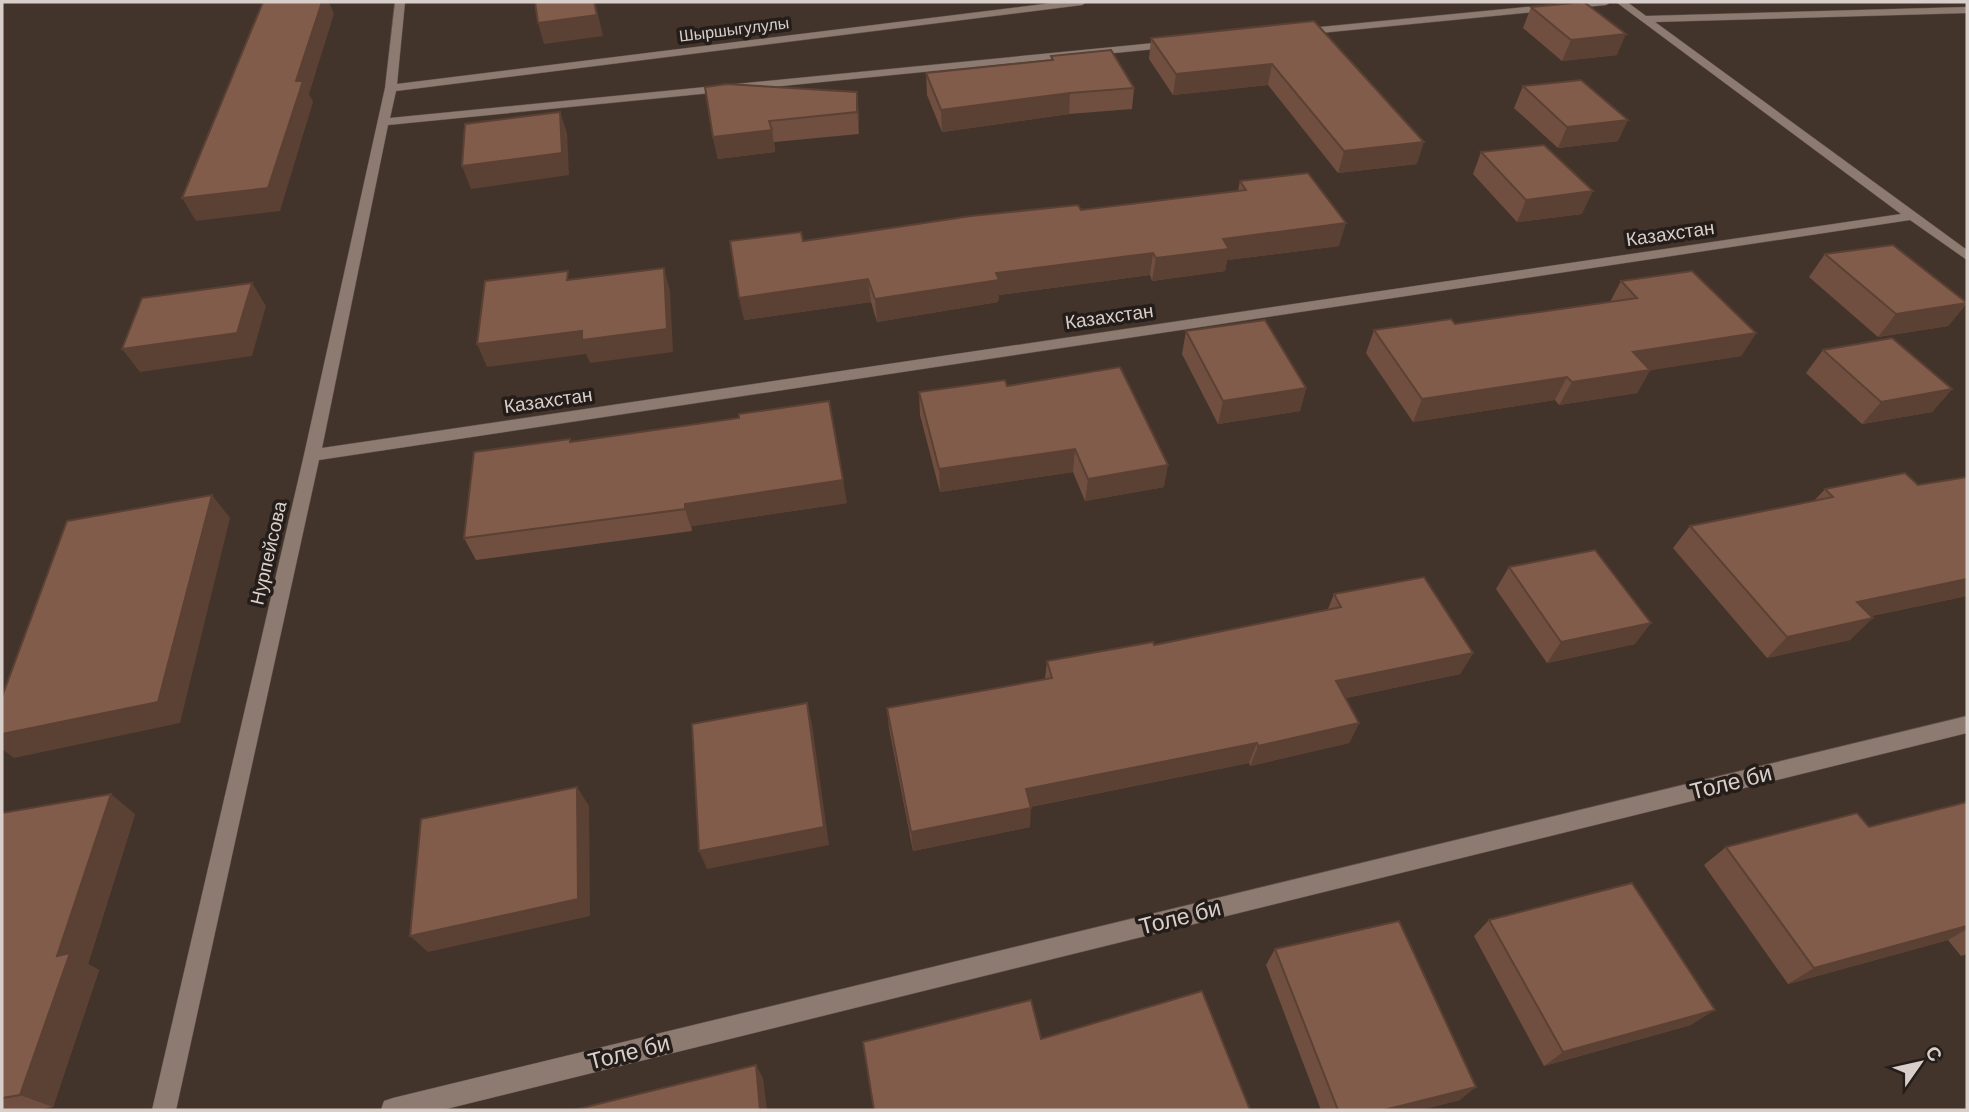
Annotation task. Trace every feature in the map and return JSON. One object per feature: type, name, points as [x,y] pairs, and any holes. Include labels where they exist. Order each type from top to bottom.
[{"type":"street","name":"Нурпейсова","points":[[164,1110],[312,455],[391,88],[400,2]]},
{"type":"street","name":"Шыршыгулулы","points":[[391,88],[1082,2]]},
{"type":"street","points":[[1287,33],[1606,2]]},
{"type":"street","points":[[1620,2],[1967,256]]},
{"type":"street","points":[[1643,19],[1967,10]]},
{"type":"street","points":[[383,122],[1189,43]]},
{"type":"street","name":"Казахстан","points":[[312,455],[1912,216]]},
{"type":"street","name":"Толе би","points":[[393,1110],[1967,724]]},
{"type":"building","points":[[263,2],[322,2],[296,81],[303,81],[268,188],[182,198]]},
{"type":"building","points":[[535,2],[594,2],[597,15],[538,23]]},
{"type":"building","points":[[1584,2],[1626,34],[1571,40],[1531,7]]},
{"type":"building","points":[[1314,21],[1424,142],[1344,151],[1272,64],[1176,74],[1151,38]]},
{"type":"building","points":[[1111,50],[1134,88],[1070,93],[941,110],[926,73],[1053,60],[1051,56]]},
{"type":"building","points":[[1581,80],[1628,120],[1567,127],[1523,86]]},
{"type":"building","points":[[727,84],[857,92],[857,112],[769,121],[772,130],[713,137],[705,87]]},
{"type":"building","points":[[560,112],[562,153],[462,166],[465,124]]},
{"type":"building","points":[[1544,145],[1593,191],[1526,200],[1481,152]]},
{"type":"building","points":[[1308,173],[1346,223],[1223,239],[1229,249],[1156,258],[1153,253],[996,273],[999,280],[875,299],[868,279],[739,298],[730,241],[801,232],[803,241],[971,216],[1078,205],[1081,210],[1246,190],[1240,181]]},
{"type":"building","points":[[1893,245],[1967,303],[1896,314],[1825,254]]},
{"type":"building","points":[[664,268],[667,329],[582,340],[582,331],[477,344],[485,281],[568,271],[567,280]]},
{"type":"building","points":[[1692,271],[1756,333],[1633,352],[1650,370],[1572,382],[1567,377],[1422,399],[1374,330],[1451,319],[1455,324],[1637,298],[1621,281]]},
{"type":"building","points":[[252,283],[237,333],[122,349],[142,298]]},
{"type":"building","points":[[1265,320],[1306,388],[1223,401],[1186,331]]},
{"type":"building","points":[[1892,338],[1952,389],[1881,402],[1823,350]]},
{"type":"building","points":[[1120,367],[1168,465],[1088,479],[1075,449],[939,469],[919,392],[1005,380],[1007,386]]},
{"type":"building","points":[[829,401],[843,480],[685,504],[685,509],[464,538],[474,452],[570,439],[570,442],[739,418],[739,414]]},
{"type":"building","points":[[1905,473],[1918,485],[1967,477],[1967,579],[1857,602],[1873,618],[1787,637],[1690,526],[1833,497],[1825,489]]},
{"type":"building","points":[[212,495],[158,702],[2,734],[2,697],[67,521]]},
{"type":"building","points":[[1595,550],[1651,623],[1561,642],[1509,567]]},
{"type":"building","points":[[1424,577],[1473,653],[1336,681],[1359,723],[1258,746],[1257,743],[1026,789],[1031,808],[911,832],[887,708],[1052,678],[1047,661],[1153,642],[1154,645],[1341,607],[1334,594]]},
{"type":"building","points":[[807,703],[824,827],[699,851],[692,724]]},
{"type":"building","points":[[577,787],[578,899],[410,936],[421,819]]},
{"type":"building","points":[[111,794],[57,956],[70,953],[20,1095],[2,1098],[2,813]]},
{"type":"building","points":[[1967,802],[1967,926],[1814,968],[1726,847],[1857,813],[1869,827]]},
{"type":"building","points":[[1632,883],[1715,1010],[1563,1052],[1489,920]]},
{"type":"building","points":[[1399,921],[1476,1087],[1384,1110],[1338,1110],[1275,949]]},
{"type":"building","points":[[1202,991],[1250,1110],[874,1110],[863,1042],[1031,1000],[1041,1039]]},
{"type":"building","points":[[756,1065],[760,1110],[574,1110]]}]
